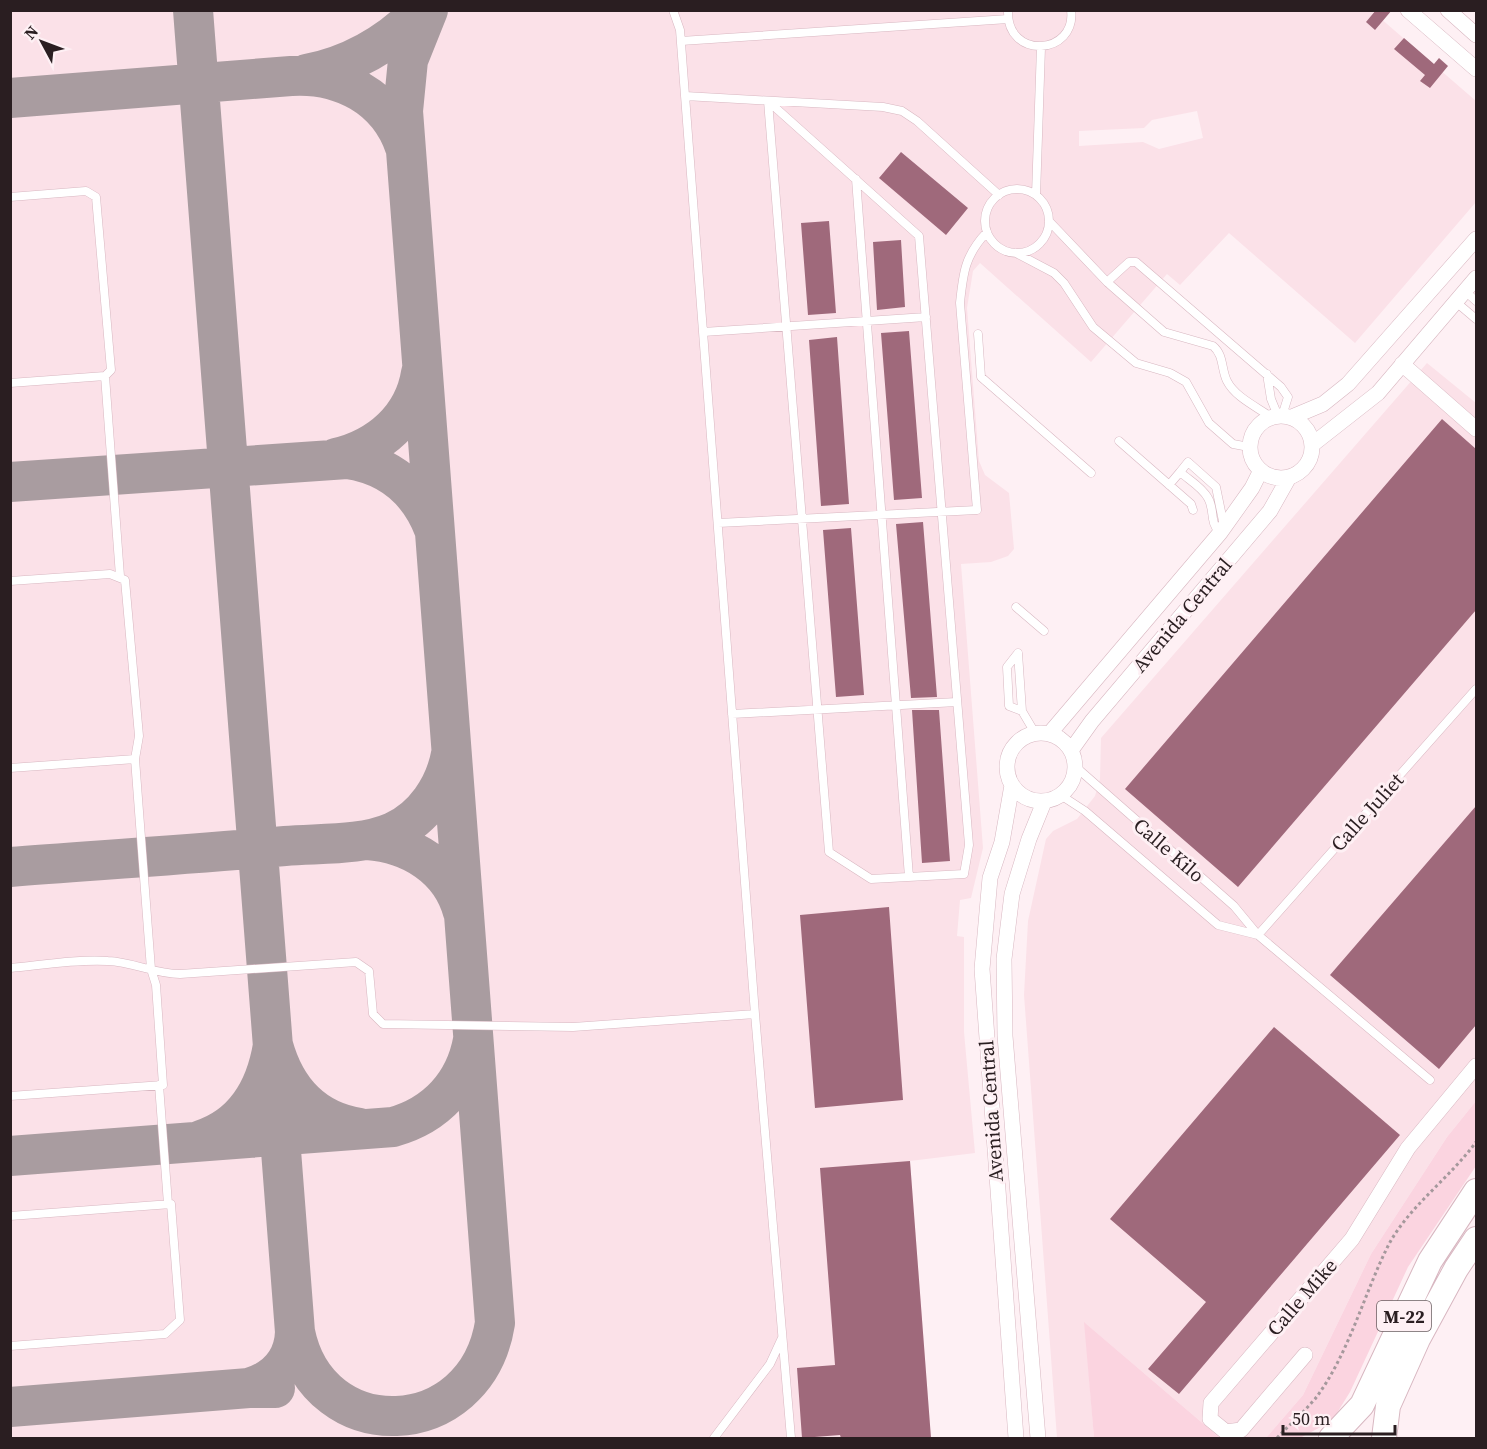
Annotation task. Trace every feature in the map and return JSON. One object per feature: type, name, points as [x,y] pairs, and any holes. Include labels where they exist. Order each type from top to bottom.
[{"type":"main road","name":"M-22","points":[[1331,1438],[1362,1405],[1430,1261],[1476,1191]]},
{"type":"main road","name":"M-22","points":[[1384,1438],[1388,1406],[1418,1339],[1456,1269],[1476,1239]]},
{"type":"street","points":[[1408,10],[1476,69]]},
{"type":"street","points":[[1448,10],[1476,35]]},
{"type":"street","points":[[1281,417],[1309,433],[1313,444],[1311,459],[1302,472],[1288,479],[1273,479],[1260,472],[1252,460],[1249,447],[1252,434],[1260,424],[1281,417],[1323,404],[1348,384],[1476,239]]},
{"type":"street","points":[[1313,444],[1378,393],[1402,364],[1466,298],[1476,278]]},
{"type":"street","points":[[1402,364],[1476,429]]},
{"type":"street","name":"Avenida Central","points":[[1042,733],[1223,530],[1260,472]]},
{"type":"street","name":"Avenida Central","points":[[1072,749],[1092,721],[1270,511],[1288,479]]},
{"type":"street","points":[[1042,733],[1064,740],[1072,749],[1077,768],[1072,784],[1062,796],[1044,802],[1030,800],[1020,795],[1012,785],[1007,760],[1020,740],[1042,733]]},
{"type":"street","name":"Avenida Central","points":[[1012,785],[1002,842],[990,878],[982,969],[1016,1438]]},
{"type":"street","name":"Avenida Central","points":[[1038,1438],[1005,1036],[1004,959],[1012,894],[1029,839],[1044,802]]},
{"type":"street","name":"Calle Mike","points":[[1305,1355],[1241,1430],[1226,1432],[1210,1419],[1211,1403],[1352,1239],[1408,1148],[1476,1066]]},
{"type":"lane","points":[[681,40],[1008,15],[1010,28],[1023,42],[1041,47],[1059,40],[1066,33],[1070,25],[1071,10]]},
{"type":"lane","points":[[674,12],[681,40],[754,1014],[791,1438]]},
{"type":"lane","points":[[1036,195],[1041,47]]},
{"type":"lane","points":[[685,96],[883,107],[902,111],[917,121],[999,195]]},
{"type":"lane","points":[[768,101],[919,236],[969,845],[964,874],[871,879],[829,852],[768,101]]},
{"type":"lane","points":[[856,179],[909,877]]},
{"type":"lane","points":[[1249,447],[1233,444],[1209,423],[1186,382],[1170,373],[1136,363],[1093,327],[1064,283],[1053,273],[1016,253],[998,247],[987,232],[987,212],[999,195],[1018,189],[1036,195],[1043,202],[1049,221],[1107,282],[1164,332],[1213,346],[1219,351],[1226,380],[1235,392],[1281,417]]},
{"type":"lane","points":[[10,197],[86,191],[96,197],[111,370],[105,376],[10,383]]},
{"type":"lane","points":[[1016,253],[1026,252],[1043,240],[1049,221]]},
{"type":"lane","points":[[718,523],[977,510],[960,303],[963,273],[972,247],[987,232]]},
{"type":"lane","points":[[1107,282],[1129,262],[1136,262],[1267,374],[1288,397],[1281,417]]},
{"type":"lane","points":[[1466,298],[1476,320]]},
{"type":"lane","points":[[703,332],[926,317]]},
{"type":"lane","points":[[978,334],[981,376],[1091,473]]},
{"type":"lane","points":[[1267,374],[1271,399],[1281,417]]},
{"type":"lane","points":[[105,376],[120,576]]},
{"type":"lane","points":[[1119,441],[1191,504],[1192,510]]},
{"type":"lane","points":[[1168,485],[1188,462],[1216,486],[1223,530]]},
{"type":"lane","points":[[1180,472],[1209,500],[1212,522],[1223,530]]},
{"type":"lane","points":[[10,581],[99,574],[120,576],[127,583],[139,736],[135,759],[151,969],[156,986],[168,1204],[171,1204],[180,1320],[171,1331],[165,1334],[10,1346]]},
{"type":"lane","points":[[1016,607],[1044,631]]},
{"type":"lane","points":[[1022,711],[1018,653],[1007,667],[1009,705],[1022,711],[1042,733]]},
{"type":"lane","name":"Calle Juliet","points":[[1258,935],[1476,689]]},
{"type":"lane","points":[[732,714],[957,702]]},
{"type":"lane","points":[[10,768],[135,759]]},
{"type":"lane","name":"Calle Kilo","points":[[1077,768],[1234,906],[1258,935],[1430,1080]]},
{"type":"lane","name":"Calle Kilo","points":[[1062,796],[1080,806],[1218,925],[1258,935]]},
{"type":"lane","points":[[10,968],[105,960],[128,962],[163,974],[180,974],[356,962],[369,971],[373,1014],[383,1024],[573,1027],[754,1014]]},
{"type":"lane","points":[[10,1096],[161,1085]]},
{"type":"lane","points":[[10,1216],[168,1204]]},
{"type":"lane","points":[[714,1438],[770,1364],[783,1337]]},
{"type":"path","points":[[1277,1438],[1316,1398],[1349,1338],[1389,1245],[1409,1215],[1457,1168],[1476,1142]]},
{"type":"shaded area","points":[[10,11],[1372,11],[1476,101],[1476,202],[1355,343],[1229,233],[1180,285],[1167,274],[1091,362],[980,263],[973,271],[967,308],[979,461],[985,475],[1009,493],[1014,549],[1008,556],[991,562],[961,564],[983,848],[971,898],[960,900],[957,936],[964,937],[964,1032],[975,1153],[910,1161],[931,1438],[11,1438]],"holes":[[[1197,111],[1203,138],[1159,149],[1143,142],[1079,146],[1079,131],[1144,128],[1152,120]]]},
{"type":"shaded area","points":[[1427,363],[1476,403],[1476,1101],[1447,1137],[1371,1254],[1303,1395],[1266,1438],[1220,1438],[1085,1323],[1094,1438],[1057,1438],[1024,995],[1028,921],[1046,839],[1053,831],[1077,819],[1095,796],[1100,779],[1101,738]]},
{"type":"shaded area","points":[[1476,1101],[1476,1166],[1408,1267],[1350,1392],[1337,1413],[1328,1423],[1300,1438],[1266,1438],[1303,1395],[1371,1254],[1447,1137]]},
{"type":"shaded area","points":[[1084,1322],[1220,1438],[1094,1438]]},
{"type":"building","points":[[1376,10],[1392,10],[1375,30],[1366,22]]},
{"type":"building","points":[[1404,38],[1434,64],[1439,58],[1448,66],[1430,88],[1420,81],[1425,75],[1394,49]]},
{"type":"building","points":[[901,152],[968,208],[946,235],[879,178]]},
{"type":"building","points":[[829,221],[836,313],[808,315],[801,223]]},
{"type":"building","points":[[901,240],[905,307],[877,310],[873,242]]},
{"type":"building","points":[[909,331],[922,498],[894,500],[881,333]]},
{"type":"building","points":[[837,337],[849,504],[821,506],[809,340]]},
{"type":"building","points":[[1442,419],[1476,449],[1476,610],[1238,887],[1125,789]]},
{"type":"building","points":[[923,522],[937,697],[911,698],[896,524]]},
{"type":"building","points":[[851,528],[864,695],[836,697],[823,530]]},
{"type":"building","points":[[912,710],[939,710],[950,861],[922,863]]},
{"type":"building","points":[[1476,806],[1476,1025],[1439,1069],[1330,975]]},
{"type":"building","points":[[889,907],[903,1100],[815,1108],[800,915]]},
{"type":"building","points":[[1274,1027],[1400,1135],[1179,1394],[1148,1369],[1206,1302],[1110,1219]]},
{"type":"building","points":[[910,1161],[931,1438],[841,1438],[840,1435],[802,1438],[797,1368],[835,1365],[820,1168]]},
{"type":"taxiway","points":[[193,10],[295,1332],[291,1352],[282,1368],[259,1385],[249,1388]]},
{"type":"taxiway","points":[[307,74],[340,65],[370,51],[397,33],[422,10]]},
{"type":"taxiway","points":[[295,1332],[309,1370],[333,1396],[363,1412],[396,1416],[429,1409],[459,1391],[482,1363],[495,1323],[403,111],[408,60],[428,10]]},
{"type":"taxiway","points":[[10,98],[310,76],[345,84],[375,102],[387,114],[405,147]]},
{"type":"taxiway","points":[[336,458],[366,447],[392,429],[411,404],[421,373]]},
{"type":"taxiway","points":[[10,482],[347,459],[376,467],[401,482],[420,502],[434,529]]},
{"type":"taxiway","points":[[10,867],[367,840],[393,832],[414,819],[423,810],[444,778],[451,754]]},
{"type":"taxiway","points":[[367,840],[398,846],[427,860],[449,882],[463,912]]},
{"type":"taxiway","points":[[10,1156],[393,1127],[423,1115],[446,1096],[456,1084],[463,1070],[473,1040]]},
{"type":"taxiway","points":[[201,1140],[230,1125],[251,1103],[265,1076],[273,1045],[285,1076],[303,1100],[328,1118],[360,1128]]},
{"type":"taxiway","points":[[10,1407],[249,1388],[275,1388]]}]
